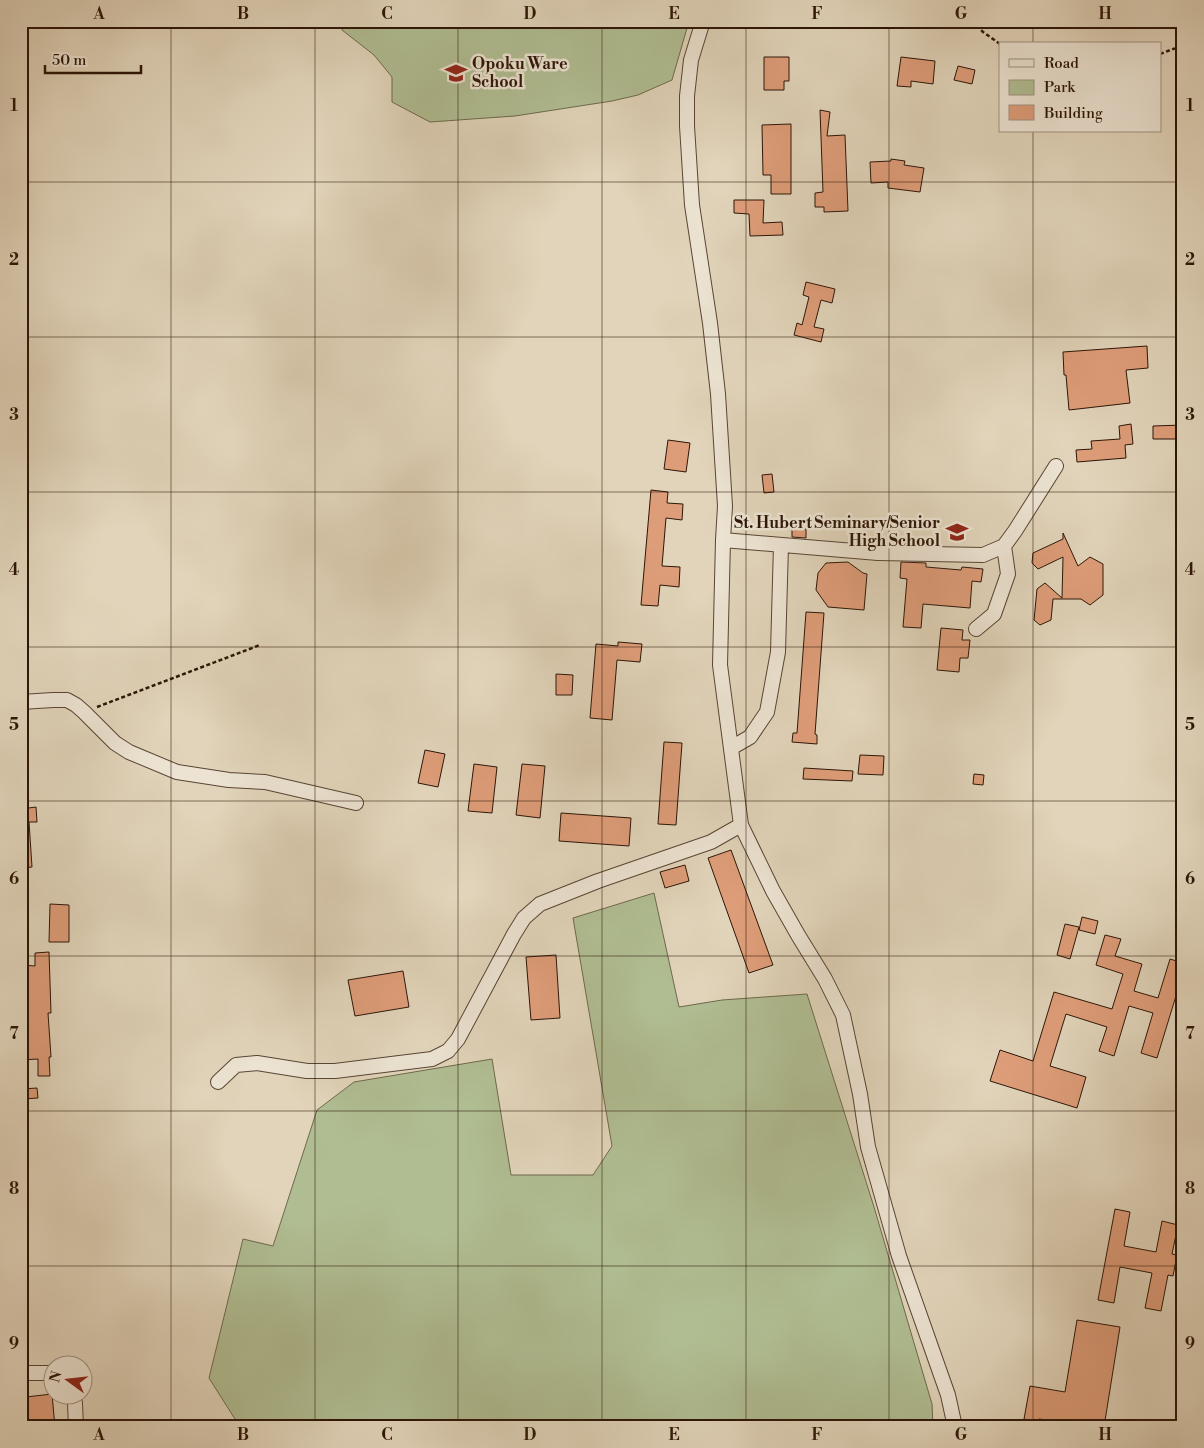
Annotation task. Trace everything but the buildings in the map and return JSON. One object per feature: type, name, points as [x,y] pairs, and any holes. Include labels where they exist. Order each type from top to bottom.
[{"type":"street","points":[[703,21],[691,60],[687,96],[687,126],[692,205],[710,323],[718,394],[725,506],[722,540],[720,665],[741,826],[773,891],[825,979],[842,1015],[860,1094],[868,1147],[899,1256],[948,1395],[955,1427]]},
{"type":"street","points":[[722,540],[878,553],[983,555],[1004,546],[1056,466]]},
{"type":"street","points":[[731,748],[750,737],[767,712],[778,652],[781,545]]},
{"type":"street","points":[[976,629],[994,614],[1008,574],[1004,546]]},
{"type":"street","points":[[21,702],[67,700],[84,712],[115,743],[129,752],[177,772],[229,780],[265,782],[356,803]]},
{"type":"street","points":[[218,1082],[236,1065],[257,1063],[306,1071],[335,1070],[432,1059],[448,1051],[458,1039],[514,934],[524,918],[540,904],[598,881],[711,842],[741,826]]},
{"type":"street","points":[[21,1373],[42,1373]]},
{"type":"street","points":[[75,1406],[77,1426]]},
{"type":"path","points":[[972,21],[999,43]]},
{"type":"path","points":[[1162,53],[1183,47]]},
{"type":"path","points":[[84,712],[260,645]]},
{"type":"green space","points":[[343,21],[689,21],[672,80],[638,95],[612,101],[515,116],[430,122],[392,102],[392,77],[374,55],[342,30]]},
{"type":"green space","points":[[654,893],[679,1007],[722,1000],[807,994],[874,1207],[932,1404],[933,1427],[241,1427],[209,1378],[243,1239],[273,1246],[317,1110],[354,1082],[492,1059],[511,1175],[593,1175],[612,1146],[573,918]]},
{"type":"place","name":"Opoku Ware School","points":[[456,73]]},
{"type":"place","name":"St. Hubert Seminary/Senior High School","points":[[957,532]]}]
